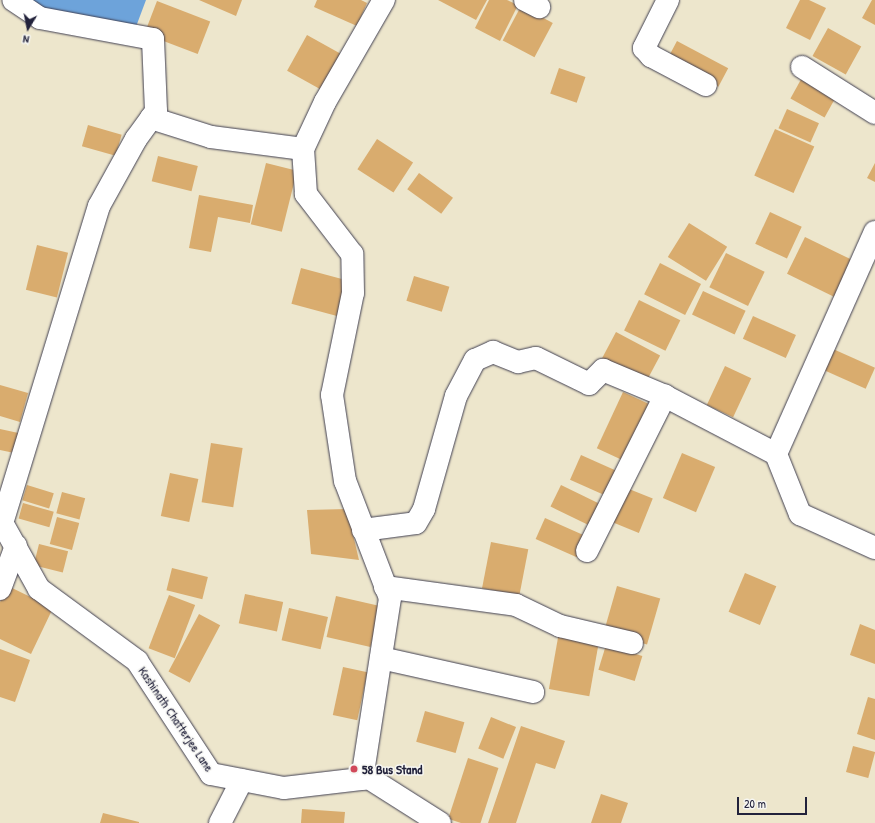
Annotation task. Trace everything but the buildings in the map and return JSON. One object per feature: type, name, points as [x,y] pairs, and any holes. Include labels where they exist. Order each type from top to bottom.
[{"type":"street","points":[[2,520],[99,206],[136,138],[156,111],[153,39],[40,18],[13,0]]},
{"type":"street","points":[[384,0],[325,102],[303,149],[306,194],[352,254],[353,293],[332,395],[345,481],[390,598],[366,779],[440,823]]},
{"type":"street","points":[[668,0],[644,48],[651,56],[706,85]]},
{"type":"street","points":[[802,67],[875,113]]},
{"type":"street","points":[[151,118],[210,137],[303,149]]},
{"type":"street","points":[[776,454],[875,232]]},
{"type":"street","points":[[363,530],[416,523],[424,509],[456,396],[476,360],[493,352],[518,362],[536,358],[589,384],[603,370],[665,396],[776,454],[800,514],[875,548]]},
{"type":"street","points":[[587,551],[665,396]]},
{"type":"street","name":"Kashinath Chatterjee Lane","points":[[2,520],[39,589],[137,661],[211,774],[284,788],[366,779]]},
{"type":"street","points":[[0,589],[16,546]]},
{"type":"street","points":[[385,587],[516,605],[560,626],[632,643]]},
{"type":"street","points":[[381,658],[533,692]]},
{"type":"street","points":[[220,823],[242,780]]},
{"type":"water","points":[[21,0],[146,0],[134,32],[39,11]]},
{"type":"place","name":"58 Bus Stand","points":[[354,769]]}]
